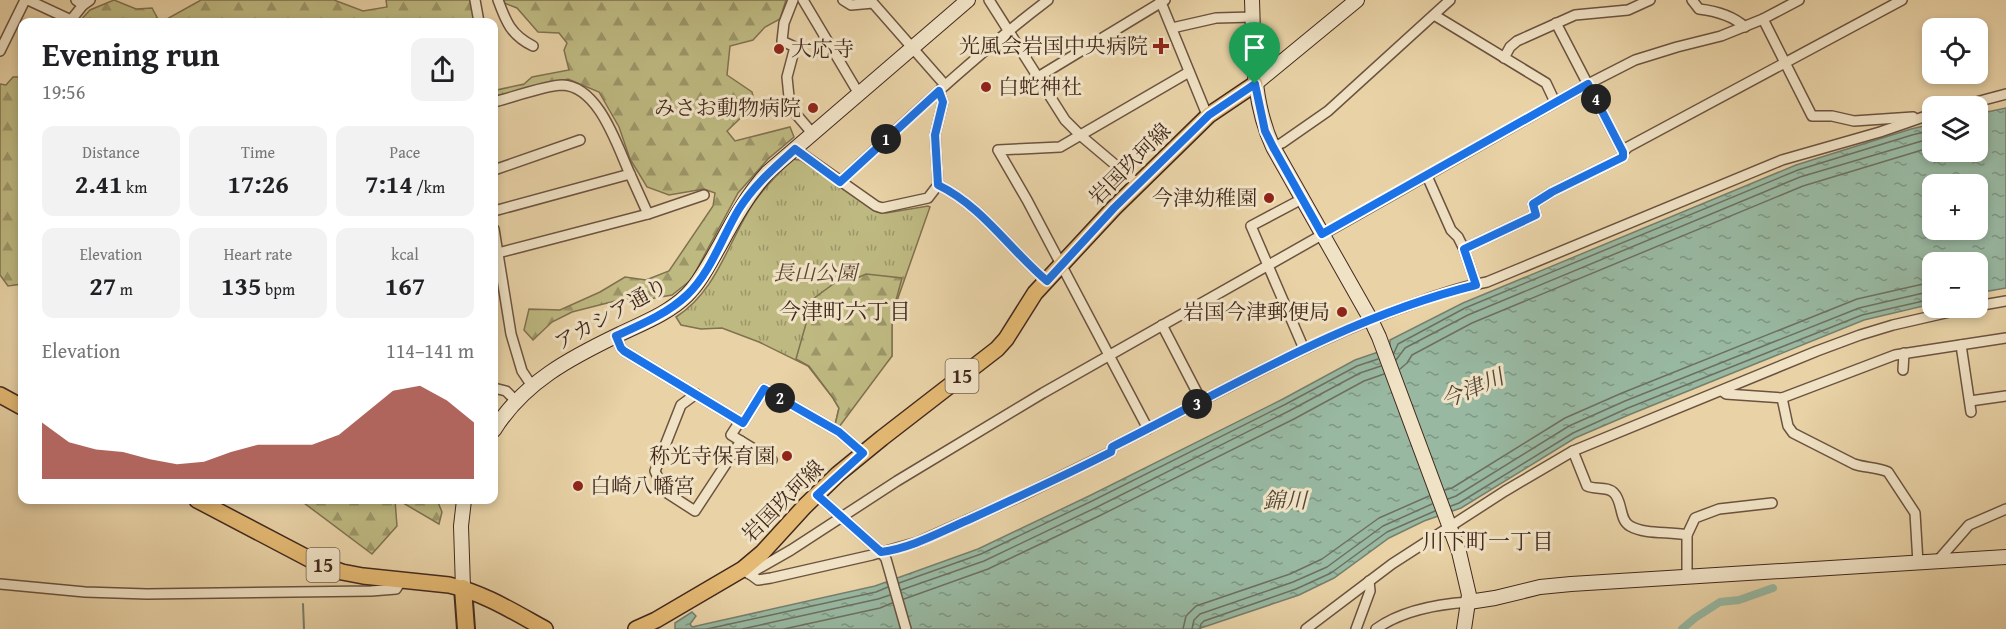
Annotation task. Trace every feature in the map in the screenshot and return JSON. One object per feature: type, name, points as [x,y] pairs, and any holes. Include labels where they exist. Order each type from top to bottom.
[{"type":"highway","points":[[463,588],[466,629]]},
{"type":"main road","name":"岩国玖珂線","points":[[636,629],[746,572],[817,495],[863,453],[997,349],[1006,339],[1035,293],[1138,184],[1209,115],[1255,84]]},
{"type":"main road","points":[[0,395],[18,405]]},
{"type":"main road","name":"15","points":[[205,504],[317,563],[342,572],[363,576],[463,588],[500,604],[545,629]]},
{"type":"street","points":[[0,51],[26,0],[66,18]]},
{"type":"street","points":[[475,0],[478,18]]},
{"type":"street","points":[[498,0],[506,20],[519,39],[533,46]]},
{"type":"street","points":[[793,0],[784,23],[782,41],[795,47],[787,77],[790,107],[813,134]]},
{"type":"street","points":[[803,0],[859,94]]},
{"type":"street","points":[[795,149],[840,182],[882,208],[928,198],[938,185],[935,135],[943,102],[942,88],[912,48],[873,3],[850,5],[843,0]]},
{"type":"street","name":"アカシア通り","points":[[498,424],[515,400],[532,386],[576,356],[672,308],[688,294],[703,275],[753,189],[795,149],[968,0]]},
{"type":"street","points":[[989,0],[1065,120],[1138,184]]},
{"type":"street","points":[[840,182],[1008,30],[1048,0]]},
{"type":"street","points":[[1252,0],[1255,84],[1265,131],[1379,337],[1449,524],[1466,578],[1469,602],[1464,629]]},
{"type":"street","points":[[1255,84],[1357,0]]},
{"type":"street","points":[[1273,147],[1328,111],[1450,0]]},
{"type":"street","points":[[1504,58],[1510,47],[1517,41],[1556,22],[1580,13],[1628,10],[1650,0]]},
{"type":"street","points":[[1692,0],[1699,9],[1725,14],[1745,27]]},
{"type":"street","points":[[746,572],[791,550],[975,432],[1588,84],[1635,60],[1721,36],[1763,20],[1799,0]]},
{"type":"street","points":[[1464,249],[1536,215],[1533,204],[1552,192],[1623,157],[1623,152],[1628,147],[1902,0]]},
{"type":"street","points":[[1038,76],[1162,1],[1189,72],[1209,115]]},
{"type":"street","points":[[72,18],[83,2]]},
{"type":"street","points":[[1434,15],[1546,83],[1555,102]]},
{"type":"street","points":[[1172,28],[1216,18],[1253,17]]},
{"type":"street","points":[[1763,20],[1812,116],[1832,116],[1854,121],[1922,115]]},
{"type":"street","points":[[1556,22],[1623,152]]},
{"type":"street","points":[[1148,429],[1027,200],[998,150],[1060,147],[1189,72]]},
{"type":"street","points":[[498,101],[560,85],[571,86],[583,92],[593,102],[609,128],[648,214]]},
{"type":"street","points":[[1988,99],[2006,94]]},
{"type":"street","points":[[746,572],[758,580],[771,578],[918,542],[1021,496],[1111,452],[1112,447],[1304,349],[1371,320],[1457,289],[1487,282],[1782,160],[1880,132],[1922,117]]},
{"type":"street","points":[[498,169],[580,140]]},
{"type":"street","points":[[498,210],[630,174]]},
{"type":"street","points":[[1427,176],[1451,230],[1458,237],[1464,249],[1476,285]]},
{"type":"street","points":[[938,185],[968,204],[1005,237],[1047,281]]},
{"type":"street","points":[[532,386],[522,371],[511,334],[498,253],[648,214],[704,195]]},
{"type":"street","points":[[1302,199],[1251,226],[1304,349]]},
{"type":"street","points":[[1988,304],[2006,301]]},
{"type":"street","points":[[1306,629],[1449,524],[1573,451],[1817,351],[1860,335],[1923,318]]},
{"type":"street","points":[[1162,325],[1202,402]]},
{"type":"street","points":[[616,336],[624,351],[743,423],[764,389],[839,432],[863,453]]},
{"type":"street","points":[[1722,391],[1726,394],[1782,398],[1904,353],[2006,338]]},
{"type":"street","points":[[1961,345],[1971,412]]},
{"type":"street","points":[[1903,370],[1904,353]]},
{"type":"street","points":[[498,389],[506,391],[515,400]]},
{"type":"street","points":[[696,394],[681,405],[655,471],[664,491],[695,511],[741,441]]},
{"type":"street","points":[[1970,401],[2006,396]]},
{"type":"street","points":[[1782,398],[1788,426],[1793,433],[1854,464],[1888,472],[1915,513],[1918,563]]},
{"type":"street","points":[[740,421],[731,435],[772,460]]},
{"type":"street","points":[[1573,451],[1587,486],[1612,490],[1619,502],[1624,521],[1628,525],[1644,530],[1687,535]]},
{"type":"street","points":[[817,495],[886,559],[906,629]]},
{"type":"street","points":[[1687,576],[1687,535],[1695,518],[1719,510],[1772,503]]},
{"type":"street","points":[[463,588],[461,526],[464,504]]},
{"type":"street","points":[[1941,562],[1941,558],[1969,525],[2006,509]]},
{"type":"street","points":[[1376,629],[1390,621],[1417,612],[1495,598],[1540,587],[2006,557]]},
{"type":"street","points":[[0,584],[86,592],[147,594],[371,591],[396,589],[401,581]]},
{"type":"street","points":[[1356,629],[1370,591],[1369,581]]},
{"type":"green space","points":[[114,0],[136,9],[152,8],[157,18],[83,18],[90,10]]},
{"type":"green space","points":[[201,0],[334,0],[363,11],[387,7],[386,0],[471,0],[473,18],[169,18]]},
{"type":"green space","points":[[504,0],[786,0],[780,19],[765,27],[753,40],[730,46],[727,75],[752,92],[755,104],[727,131],[735,141],[790,127],[794,137],[768,159],[738,193],[691,280],[672,295],[638,301],[619,300],[572,312],[552,322],[533,340],[524,330],[529,309],[560,310],[600,292],[625,277],[646,280],[669,271],[713,206],[715,193],[704,189],[669,195],[647,187],[630,159],[619,127],[599,92],[568,79],[512,94],[498,95],[498,90],[524,84],[532,77],[569,70],[564,50],[567,43],[559,33],[538,32],[517,8],[504,3]]},
{"type":"green space","points":[[13,77],[18,77],[18,285],[8,286],[0,275],[0,84],[6,85]]},
{"type":"green space","name":"長山公園","points":[[792,159],[800,160],[877,212],[886,213],[930,207],[892,315],[892,356],[835,425],[839,408],[808,366],[759,342],[722,328],[701,329],[681,325],[676,317],[700,296],[710,283],[752,205]]},
{"type":"green space","points":[[866,274],[902,278],[892,315],[892,356],[839,427],[835,425],[839,408],[833,398],[809,366],[796,359],[813,299],[836,282]]},
{"type":"green space","points":[[305,504],[395,504],[397,526],[372,554]]},
{"type":"green space","points":[[405,504],[439,504],[442,512],[439,524]]},
{"type":"water","name":"錦川","points":[[2006,108],[2006,288],[1988,291],[1988,252],[1922,252],[1922,306],[1864,320],[1575,438],[1461,508],[1424,521],[1389,538],[1334,578],[1299,595],[1198,629],[675,629],[675,623],[692,612],[696,616],[690,624],[692,627],[875,586],[978,549],[1283,399],[1355,360],[1390,348],[1390,340],[1463,303],[1796,165],[1922,126],[1922,162],[1988,162],[1988,112]]},
{"type":"waterway","points":[[1682,629],[1720,602],[1739,600],[1773,588]]},
{"type":"waterway","points":[[303,604],[304,629]]},
{"type":"place","name":"光風会岩国中央病院","points":[[1161,46]]},
{"type":"place","name":"大応寺","points":[[779,49]]},
{"type":"place","name":"白蛇神社","points":[[986,87]]},
{"type":"place","name":"みさお動物病院","points":[[813,108]]},
{"type":"place","name":"今津幼稚園","points":[[1269,198]]},
{"type":"place","name":"岩国今津郵便局","points":[[1342,312]]},
{"type":"place","name":"称光寺保育園","points":[[787,456]]},
{"type":"place","name":"白崎八幡宮","points":[[578,486]]},
{"type":"district","name":"今津町六丁目","points":[[845,311]]},
{"type":"district","name":"川下町一丁目","points":[[1488,541]]},
{"type":"route","points":[[1255,84],[1265,131],[1322,234],[1588,84],[1623,152],[1623,157],[1552,192],[1533,204],[1536,215],[1464,249],[1476,285],[1409,305],[1340,332],[1112,447],[1111,452],[1078,469],[937,534],[891,551],[881,552],[817,495],[863,453],[839,432],[764,389],[743,423],[624,351],[616,336],[672,308],[688,294],[703,275],[753,189],[768,172],[795,149],[840,182],[939,91],[943,102],[935,135],[938,185],[968,204],[1005,237],[1047,281],[1114,208],[1209,115],[1255,84]]},
{"type":"water label","name":"今津川","points":[[1472,388]]}]
